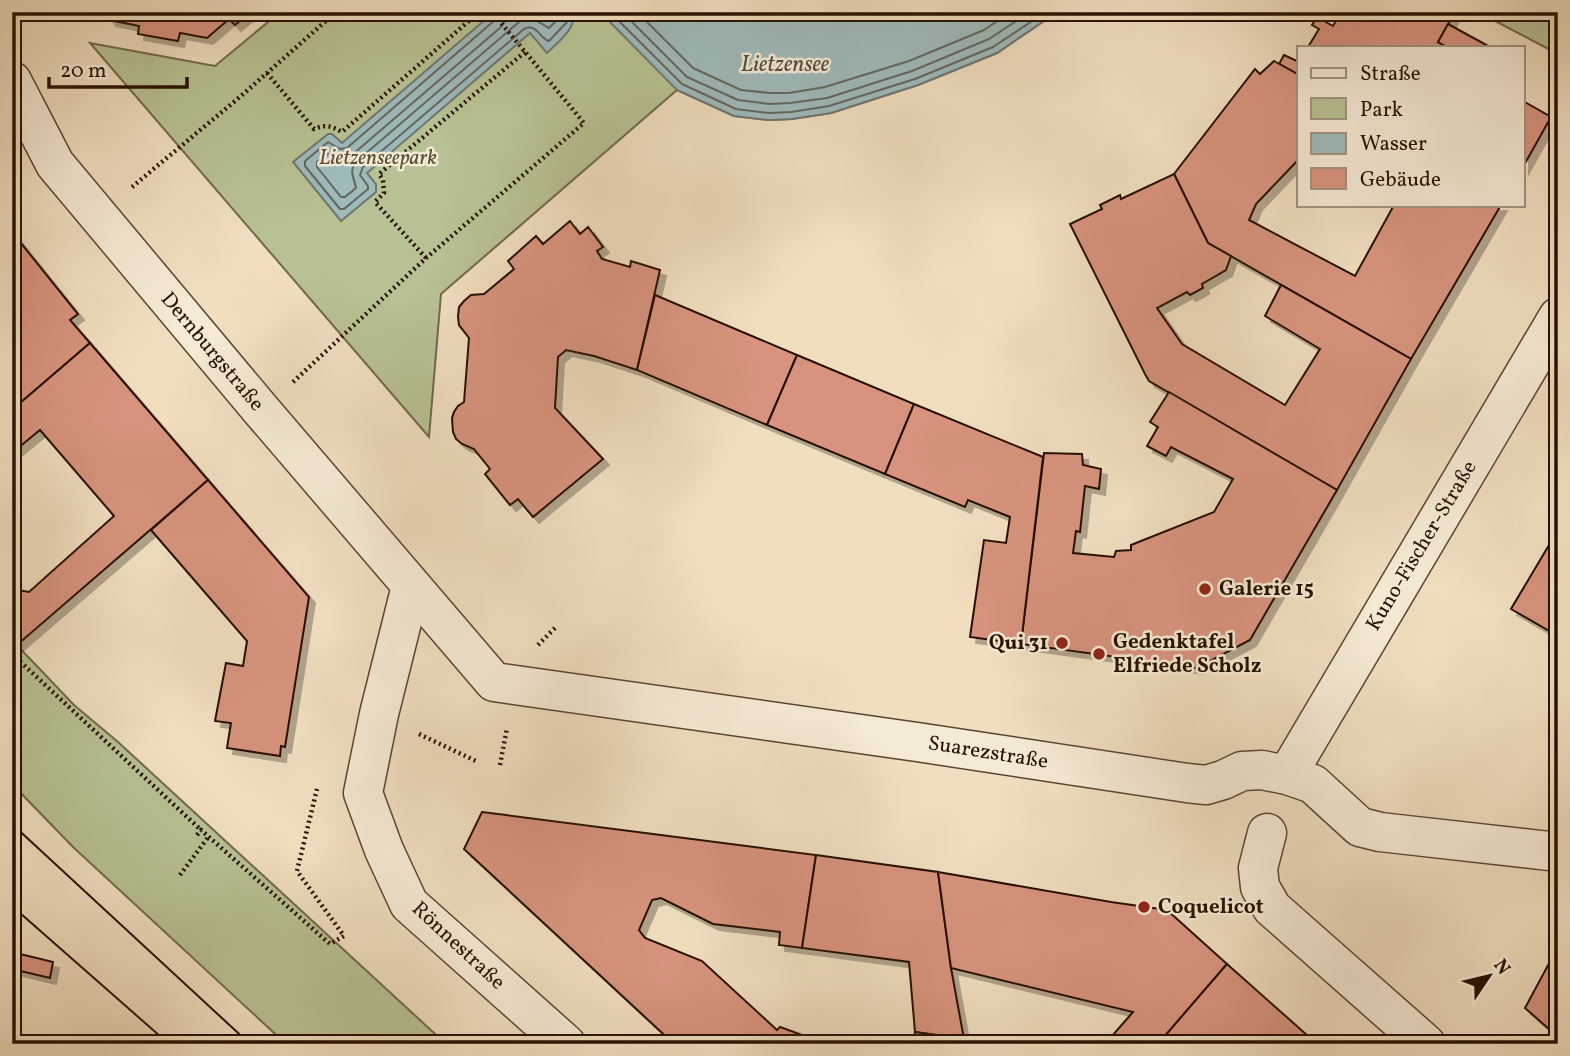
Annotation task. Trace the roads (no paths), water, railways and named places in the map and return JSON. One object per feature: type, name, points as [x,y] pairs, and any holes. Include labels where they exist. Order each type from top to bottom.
[{"type":"street","name":"Dernburgstraße","points":[[12,81],[55,164],[422,598]]},
{"type":"street","name":"Kuno-Fischer-Straße","points":[[1287,775],[1558,317]]},
{"type":"street","name":"Suarezstraße","points":[[422,598],[494,682],[1187,783],[1206,785],[1242,771],[1262,770],[1313,784],[1360,827],[1380,832],[1558,852]]},
{"type":"street","name":"Rönnestraße","points":[[422,598],[382,702],[363,793],[384,850],[409,904],[566,1044]]},
{"type":"street","points":[[1267,833],[1258,868],[1261,887],[1272,908],[1426,1044]]},
{"type":"water","points":[[494,12],[575,12],[569,30],[547,53],[530,33],[367,173],[376,184],[376,192],[341,221],[293,162],[328,134],[332,134],[342,143]]},
{"type":"water","name":"Lietzensee","points":[[598,12],[1057,12],[997,53],[918,85],[831,113],[769,120],[734,116],[677,90]]},
{"type":"tram line","points":[[12,824],[250,1044]]},
{"type":"tram line","points":[[12,906],[169,1044]]},
{"type":"place","name":"Galerie 15","points":[[1205,589]]},
{"type":"place","name":"Qui 31","points":[[1062,643]]},
{"type":"place","name":"Gedenktafel Elfriede Scholz","points":[[1099,654]]},
{"type":"place","name":"Coquelicot","points":[[1144,907]]},
{"type":"park label","name":"Lietzenseepark","points":[[378,158]]}]
